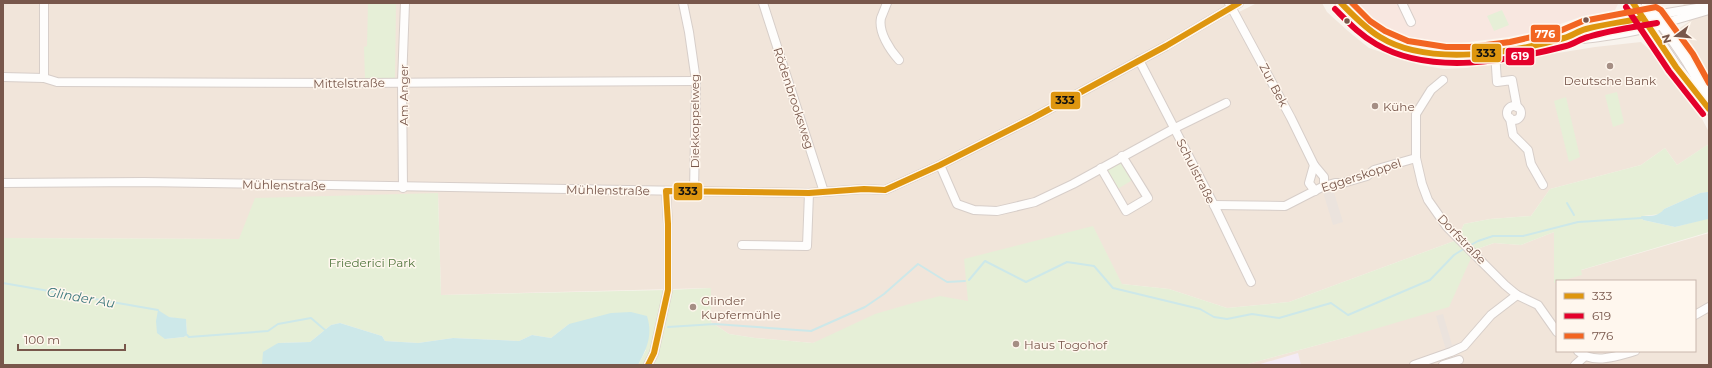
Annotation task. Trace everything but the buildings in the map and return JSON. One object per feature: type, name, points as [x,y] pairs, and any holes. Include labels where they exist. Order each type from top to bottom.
[{"type":"main road","points":[[1341,3],[1365,27],[1376,35],[1406,49],[1445,56],[1495,52],[1565,38],[1586,38],[1658,19]]},
{"type":"main road","points":[[1633,3],[1676,67],[1709,109]]},
{"type":"main road","points":[[1647,3],[1701,84],[1709,105]]},
{"type":"street","points":[[44,3],[44,78]]},
{"type":"street","name":"Am Anger","points":[[403,188],[402,82],[404,3]]},
{"type":"street","name":"Diekkoppelweg","points":[[683,3],[696,81],[694,192]]},
{"type":"street","name":"Rödenbrooksweg","points":[[763,3],[824,192]]},
{"type":"street","points":[[887,3],[881,19],[884,35],[890,50],[898,60]]},
{"type":"street","points":[[1402,3],[1411,22]]},
{"type":"street","name":"Mühlenstraße","points":[[3,183],[144,182],[403,188],[809,193],[864,189],[885,190],[940,165],[1033,118],[1139,60],[1233,4]]},
{"type":"street","name":"Zur Bek","points":[[1233,4],[1314,165],[1324,177],[1324,186]]},
{"type":"street","points":[[1658,19],[1709,6]]},
{"type":"street","points":[[1658,19],[1709,10]]},
{"type":"street","points":[[1495,52],[1497,82],[1512,80],[1517,107],[1512,106],[1507,110],[1507,114],[1510,118],[1513,135],[1528,150],[1532,164],[1543,185]]},
{"type":"street","name":"Schulstraße","points":[[1139,60],[1214,205],[1251,282]]},
{"type":"street","name":"Mittelstraße","points":[[3,77],[44,78],[56,82],[361,83],[696,81]]},
{"type":"street","name":"Dorfstraße","points":[[1443,80],[1431,90],[1416,114],[1416,158],[1418,172],[1428,200],[1447,226],[1505,285],[1517,295],[1538,305],[1556,331]]},
{"type":"street","points":[[940,165],[957,204],[974,210],[996,212],[1035,202],[1073,184],[1174,128],[1226,103]]},
{"type":"street","points":[[1101,168],[1126,211],[1148,198],[1122,156]]},
{"type":"street","name":"Eggerskoppel","points":[[1214,205],[1285,206],[1324,186],[1335,183],[1343,183],[1367,176],[1381,168],[1416,158]]},
{"type":"street","points":[[1314,165],[1309,183],[1315,191]]},
{"type":"street","points":[[648,365],[654,353],[668,290],[668,224],[666,191]]},
{"type":"street","points":[[742,245],[807,246],[809,193]]},
{"type":"street","points":[[1418,364],[1464,346],[1491,315],[1517,295]]},
{"type":"street","points":[[1696,314],[1709,307]]},
{"type":"street","points":[[1579,352],[1584,357],[1611,362],[1633,352]]},
{"type":"street","points":[[1575,365],[1584,357]]},
{"type":"street","points":[[1443,365],[1459,360]]},
{"type":"shaded area","points":[[3,3],[1234,3],[1239,12],[1257,3],[1322,3],[1327,12],[1369,48],[1420,65],[1444,69],[1466,68],[1595,47],[1641,42],[1656,56],[1665,74],[1682,90],[1695,106],[1709,132],[1709,144],[1677,165],[1665,148],[1641,165],[1550,189],[1531,216],[1490,219],[1464,224],[1457,240],[1289,302],[1227,308],[1169,289],[1122,284],[969,301],[813,343],[755,338],[729,334],[711,322],[711,288],[441,295],[438,193],[239,239],[3,238]]},
{"type":"shaded area","points":[[1354,3],[1618,4],[1615,10],[1583,16],[1546,29],[1508,37],[1446,45],[1431,45],[1407,39],[1383,28],[1364,14]]},
{"type":"shaded area","points":[[1683,3],[1709,3],[1709,85],[1676,33],[1677,30],[1689,22]]},
{"type":"shaded area","points":[[1333,189],[1343,222],[1333,225],[1323,192]]},
{"type":"shaded area","points":[[1554,232],[1554,278],[1709,233],[1709,365],[1244,365],[1351,336],[1474,250],[1494,243],[1521,245]]},
{"type":"shaded area","points":[[1443,314],[1452,345],[1458,343],[1459,346],[1446,350],[1436,316]]},
{"type":"shaded area","points":[[1298,353],[1301,365],[1257,365]]},
{"type":"green space","points":[[368,3],[396,3],[395,79],[365,79],[364,47],[367,46]]},
{"type":"green space","points":[[1502,10],[1509,25],[1494,31],[1487,16]]},
{"type":"green space","points":[[1617,92],[1624,123],[1613,127],[1605,95]]},
{"type":"green space","points":[[1566,97],[1580,157],[1569,162],[1554,101]]},
{"type":"green space","points":[[1707,145],[1709,146],[1709,192],[1700,193],[1664,209],[1661,214],[1642,216],[1643,220],[1675,227],[1709,218],[1709,232],[1581,270],[1582,275],[1564,280],[1556,280],[1556,282],[1554,283],[1554,232],[1521,245],[1494,243],[1474,250],[1459,235],[1464,224],[1490,219],[1531,216],[1550,189],[1641,165],[1665,148],[1677,165]]},
{"type":"green space","points":[[1122,156],[1136,178],[1114,191],[1101,168]]},
{"type":"green space","name":"Friederici Park","points":[[438,193],[441,295],[666,290],[652,353],[646,365],[638,365],[646,350],[569,324],[551,338],[532,335],[519,341],[453,338],[418,343],[385,341],[382,336],[340,323],[331,325],[310,342],[278,343],[262,365],[3,365],[3,238],[239,239],[255,198]],"holes":[[[169,317],[186,320],[187,335],[184,337],[165,339]]]},
{"type":"green space","points":[[1093,226],[1122,284],[1169,289],[1227,308],[1289,302],[1457,240],[1472,256],[1449,307],[1351,336],[1244,365],[649,365],[668,290],[711,288],[711,322],[729,334],[755,338],[813,343],[875,314],[913,303],[940,296],[968,301],[964,259]]},
{"type":"water","points":[[1709,192],[1708,219],[1675,227],[1643,220],[1641,216],[1656,215],[1664,209],[1700,193]]},
{"type":"water","points":[[158,310],[169,317],[186,319],[187,335],[184,337],[165,339],[157,333],[156,321]]},
{"type":"water","points":[[631,312],[647,316],[649,323],[648,341],[638,365],[262,365],[263,352],[278,343],[310,342],[331,325],[340,323],[382,336],[385,341],[418,343],[453,338],[519,341],[532,335],[551,338],[569,324],[611,313]]},
{"type":"waterway","points":[[1567,203],[1574,215]]},
{"type":"waterway","points":[[1469,246],[1493,236],[1523,236],[1578,222],[1642,218]]},
{"type":"waterway","points":[[969,280],[985,261],[1026,282],[1067,262],[1094,266],[1113,288],[1200,309],[1214,317],[1227,319],[1252,314],[1279,318],[1331,303],[1348,315],[1430,280],[1454,255],[1465,248]]},
{"type":"waterway","points":[[668,327],[715,324],[811,331],[865,307],[884,294],[918,264],[947,282],[965,281]]},
{"type":"waterway","name":"Glinder Au","points":[[3,283],[158,310]]},
{"type":"waterway","name":"Glinder Au","points":[[187,335],[189,337],[268,331],[278,324],[311,318],[325,330]]},
{"type":"transit line","name":"333","points":[[648,365],[654,353],[668,290],[668,224],[666,191],[809,193],[864,189],[885,190],[940,165],[1033,118],[1166,46],[1239,3]]},
{"type":"transit line","name":"333","points":[[1341,3],[1364,25],[1380,37],[1400,46],[1422,52],[1446,54],[1496,52],[1520,48],[1564,38],[1586,29],[1643,18]]},
{"type":"transit line","name":"776","points":[[1352,3],[1370,21],[1385,31],[1408,41],[1446,47],[1470,47],[1510,42],[1562,30],[1583,21],[1656,7],[1661,10],[1693,54],[1709,83]]},
{"type":"transit line","name":"333","points":[[1633,3],[1676,67],[1709,109]]},
{"type":"transit line","name":"619","points":[[1626,7],[1669,71],[1703,114]]},
{"type":"transit line","name":"619","points":[[1335,9],[1359,32],[1376,44],[1397,54],[1420,60],[1445,63],[1470,63],[1520,57],[1566,46],[1605,32],[1657,23]]},
{"type":"place","name":"Deutsche Bank","points":[[1610,66]]},
{"type":"place","name":"Kühe","points":[[1375,106]]},
{"type":"place","name":"Glinder Kupfermühle","points":[[693,307]]},
{"type":"place","name":"Haus Togohof","points":[[1016,344]]}]
